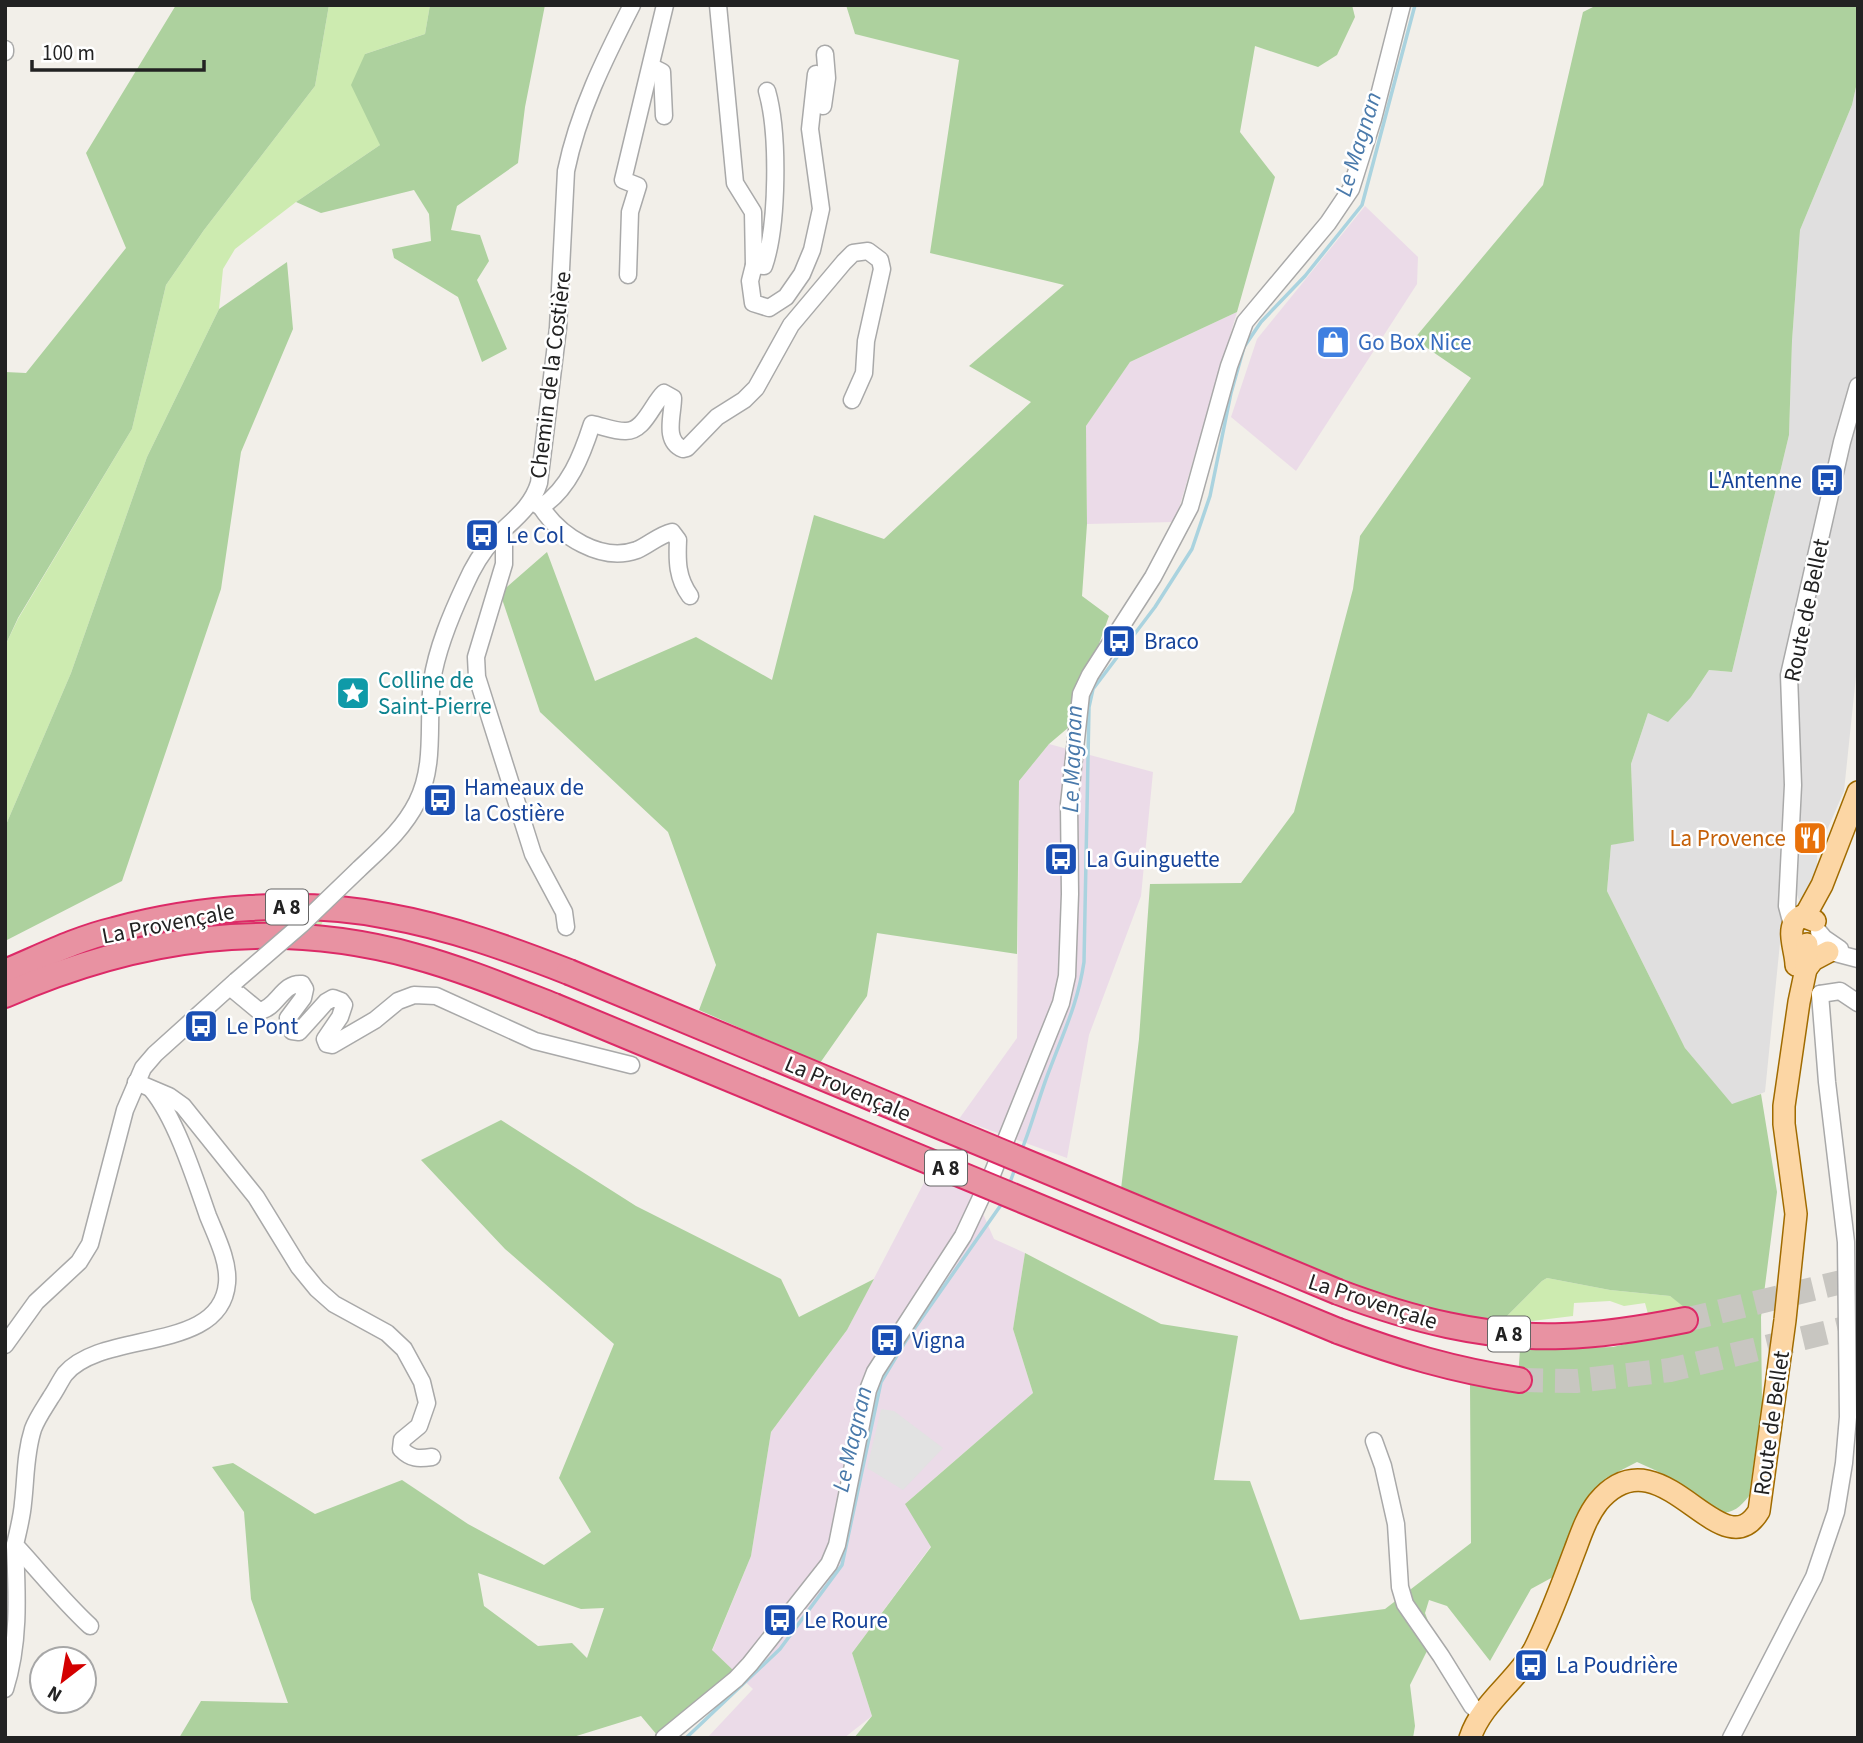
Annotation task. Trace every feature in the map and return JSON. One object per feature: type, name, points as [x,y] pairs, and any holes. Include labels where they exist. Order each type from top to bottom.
[{"type":"highway","name":"La Provençale","points":[[5,972],[68,945],[112,930],[205,912],[288,907],[385,915],[481,939],[569,971],[1338,1292],[1430,1322],[1503,1334],[1562,1336],[1598,1334],[1685,1320]]},
{"type":"highway","name":"La Provençale","points":[[5,995],[58,973],[121,953],[172,943],[264,936],[338,940],[414,956],[554,1006],[1338,1331],[1426,1362],[1519,1380]]},
{"type":"main road","points":[[1799,1002],[1805,930],[1858,792]]},
{"type":"main road","points":[[1805,930],[1810,981]]},
{"type":"main road","points":[[1799,1002],[1810,981],[1813,960],[1828,952]]},
{"type":"main road","name":"Route de Bellet","points":[[1469,1738],[1481,1714],[1523,1668],[1534,1650],[1591,1512],[1612,1489],[1637,1480],[1655,1483],[1673,1491],[1718,1524],[1734,1529],[1750,1523],[1759,1511],[1785,1320],[1796,1214],[1784,1106],[1799,1002]]},
{"type":"street","name":"Chemin de la Costière","points":[[233,984],[302,924],[398,831],[418,799],[428,768],[431,691],[437,660],[454,610],[483,552],[498,535],[536,504],[554,366],[563,259],[566,171],[593,85],[632,5]]},
{"type":"street","points":[[628,275],[630,212],[638,186],[623,180],[665,5]]},
{"type":"street","points":[[719,5],[735,183],[753,212],[754,265],[750,281],[752,303],[769,308],[786,297],[802,274],[813,250],[821,209],[810,129],[816,74]]},
{"type":"street","points":[[664,1738],[736,1679],[829,1564],[837,1545],[868,1390],[875,1372],[963,1236],[988,1184],[1061,1003],[1067,976],[1069,804],[1081,694],[1090,675],[1153,577],[1190,507],[1229,366],[1245,322],[1328,223],[1351,189],[1382,88],[1402,5]]},
{"type":"street","points":[[810,129],[817,120],[824,101],[827,78],[825,54]]},
{"type":"street","points":[[652,66],[662,72],[664,116]]},
{"type":"street","points":[[754,265],[764,267],[769,253],[775,190],[773,110],[767,91]]},
{"type":"street","points":[[536,504],[551,501],[572,473],[583,452],[592,424],[626,432],[634,430],[664,393],[673,398],[672,440],[677,447],[687,448],[717,417],[744,401],[756,388],[790,325],[844,262],[853,253],[868,251],[880,260],[882,269],[866,341],[864,373],[852,400]]},
{"type":"street","name":"Route de Bellet","points":[[1805,930],[1787,906],[1793,785],[1789,675],[1842,442],[1858,386]]},
{"type":"street","points":[[536,504],[560,531],[572,539],[619,554],[638,550],[671,532],[676,534],[677,565],[683,587],[690,596]]},
{"type":"street","points":[[498,535],[504,544],[504,564],[477,657],[477,677],[533,854],[564,912],[566,927]]},
{"type":"street","points":[[1805,930],[1828,952],[1858,959]]},
{"type":"street","points":[[1805,930],[1858,959]]},
{"type":"street","points":[[1731,1738],[1814,1577],[1836,1512],[1848,1417],[1846,1242],[1827,1082],[1810,981],[1840,988],[1858,1003]]},
{"type":"street","points":[[5,1345],[36,1302],[79,1262],[90,1244],[125,1110],[136,1082],[155,1054],[233,984],[259,1011],[265,1010],[289,986],[302,984],[305,989],[303,998],[288,1018],[292,1031],[299,1032],[326,1002],[333,998],[341,1000],[344,1005],[340,1017],[325,1039],[327,1044],[332,1045],[375,1020],[398,1001],[414,995],[425,995],[436,996],[536,1041],[631,1065]]},
{"type":"street","points":[[136,1082],[183,1105],[256,1196],[299,1267],[317,1289],[334,1304],[387,1333],[404,1349],[422,1382],[427,1403],[419,1426],[402,1440],[401,1449],[417,1459],[432,1457]]},
{"type":"street","points":[[5,1689],[13,1656],[18,1611],[15,1545],[23,1505],[27,1451],[34,1426],[65,1374],[86,1357],[116,1347],[169,1336],[200,1325],[220,1305],[227,1282],[222,1254],[191,1169],[162,1101],[152,1090]]},
{"type":"street","points":[[1374,1441],[1394,1514],[1400,1587],[1405,1604],[1472,1706],[1481,1714]]},
{"type":"street","points":[[15,1545],[53,1586],[61,1599],[90,1626]]},
{"type":"shaded area","points":[[1858,78],[1858,657],[1844,791],[1818,851],[1789,904],[1780,943],[1765,1092],[1732,1105],[1685,1048],[1607,891],[1611,845],[1634,840],[1631,764],[1648,713],[1691,697],[1709,670],[1732,672],[1789,435],[1800,230],[1852,105]]},
{"type":"shaded area","points":[[1365,206],[1418,257],[1417,284],[1296,471],[1231,417],[1257,339]]},
{"type":"shaded area","points":[[1237,312],[1175,522],[1087,524],[1086,426],[1130,362]]},
{"type":"shaded area","points":[[1049,744],[1153,772],[1141,896],[1089,1035],[1067,1158],[959,1119],[1017,1038],[1019,781]]},
{"type":"shaded area","points":[[1796,848],[1813,849],[1817,855],[1817,870],[1807,899],[1799,900],[1793,884]]},
{"type":"shaded area","points":[[927,1177],[974,1193],[994,1239],[1025,1253],[1013,1329],[1033,1393],[906,1503],[931,1546],[852,1653],[872,1716],[844,1738],[707,1738],[753,1689],[712,1651],[751,1556],[771,1432],[847,1330]]},
{"type":"shaded area","points":[[881,1409],[894,1411],[943,1448],[903,1490],[867,1468]]},
{"type":"green space","points":[[176,5],[329,5],[315,86],[204,230],[166,285],[132,429],[18,618],[5,646],[5,372],[26,373],[126,248],[86,153]]},
{"type":"green space","points":[[329,5],[430,5],[425,34],[365,54],[380,145],[296,202],[235,249],[223,269],[219,309],[147,457],[71,673],[5,827],[5,646],[18,619],[132,429],[166,285],[204,230],[315,86]]},
{"type":"green space","points":[[430,5],[545,5],[525,107],[518,163],[457,206],[451,230],[480,235],[489,261],[477,280],[507,349],[482,362],[458,297],[394,258],[392,249],[431,241],[429,214],[414,190],[321,213],[296,202],[380,145],[351,85],[365,54],[425,34]]},
{"type":"green space","points":[[846,5],[1352,5],[1355,17],[1337,55],[1318,67],[1255,46],[1240,132],[1275,177],[1237,312],[1130,362],[1086,426],[1087,524],[1082,596],[1109,616],[1069,727],[1049,744],[1019,781],[1017,954],[877,933],[867,996],[820,1063],[699,1010],[716,965],[668,832],[540,712],[500,593],[547,552],[595,681],[696,637],[772,680],[814,515],[884,539],[1031,402],[969,366],[1064,285],[930,253],[959,60],[855,34]]},
{"type":"green space","points":[[1597,5],[1858,5],[1858,78],[1852,105],[1800,230],[1789,435],[1732,672],[1709,670],[1691,697],[1668,722],[1648,713],[1631,764],[1634,841],[1611,845],[1607,891],[1685,1048],[1732,1104],[1761,1094],[1777,1192],[1761,1317],[1762,1407],[1749,1496],[1736,1509],[1719,1513],[1657,1471],[1637,1462],[1606,1478],[1585,1512],[1553,1577],[1531,1589],[1490,1661],[1447,1606],[1429,1600],[1425,1613],[1434,1637],[1410,1685],[1415,1726],[1413,1738],[854,1738],[872,1716],[852,1653],[931,1547],[905,1504],[1033,1393],[1013,1329],[1025,1253],[1161,1324],[1238,1336],[1214,1480],[1250,1481],[1300,1620],[1385,1609],[1471,1543],[1470,1384],[1517,1391],[1520,1350],[1613,1347],[1690,1329],[1689,1311],[1670,1296],[1610,1290],[1547,1278],[1501,1322],[1443,1313],[1342,1281],[1121,1189],[1139,1039],[1150,884],[1241,883],[1294,812],[1353,589],[1360,536],[1471,378],[1414,339],[1543,185],[1583,12]]},
{"type":"green space","points":[[287,262],[293,329],[241,452],[221,589],[122,881],[5,941],[5,827],[71,673],[147,457],[219,309]]},
{"type":"green space","points":[[241,918],[324,919],[318,931],[47,965],[103,943]]},
{"type":"green space","points":[[501,1120],[636,1206],[781,1279],[799,1317],[874,1279],[847,1330],[771,1432],[751,1556],[712,1650],[734,1671],[657,1735],[641,1716],[570,1738],[179,1738],[201,1701],[288,1703],[251,1599],[244,1512],[212,1467],[233,1463],[315,1514],[402,1480],[468,1524],[544,1565],[591,1532],[559,1478],[614,1344],[505,1249],[421,1160]],"holes":[[[478,1573],[581,1609],[604,1608],[587,1658],[572,1643],[538,1646],[484,1606]]]},
{"type":"green space","points":[[1547,1278],[1610,1290],[1670,1296],[1685,1306],[1648,1314],[1645,1303],[1624,1306],[1610,1301],[1574,1303],[1573,1316],[1501,1322]]},
{"type":"waterway","name":"Le Magnan","points":[[1022,1149],[1075,1003],[1084,962],[1089,707],[1093,689],[1155,607],[1192,549],[1210,496],[1231,393],[1244,347],[1261,322],[1305,276],[1362,205],[1415,5]]},
{"type":"waterway","name":"Le Magnan","points":[[1009,1185],[1016,1166]]},
{"type":"waterway","name":"Le Magnan","points":[[686,1738],[780,1649],[842,1565],[881,1382],[905,1342],[1003,1202]]},
{"type":"tunnel","points":[[1685,1320],[1858,1278]]},
{"type":"tunnel","points":[[1519,1380],[1576,1381],[1670,1370],[1858,1325]]},
{"type":"place","name":"Go Box Nice","points":[[1333,342]]},
{"type":"place","name":"L'Antenne","points":[[1827,480]]},
{"type":"place","name":"Le Col","points":[[482,535]]},
{"type":"place","name":"Braco","points":[[1119,641]]},
{"type":"place","name":"Colline de Saint-Pierre","points":[[353,693]]},
{"type":"place","name":"Hameaux de la Costière","points":[[440,800]]},
{"type":"place","name":"La Provence","points":[[1810,838]]},
{"type":"place","name":"La Guinguette","points":[[1061,859]]},
{"type":"place","name":"Le Pont","points":[[201,1026]]},
{"type":"place","name":"Vigna","points":[[887,1340]]},
{"type":"place","name":"Le Roure","points":[[780,1620]]},
{"type":"place","name":"La Poudrière","points":[[1531,1665]]}]
